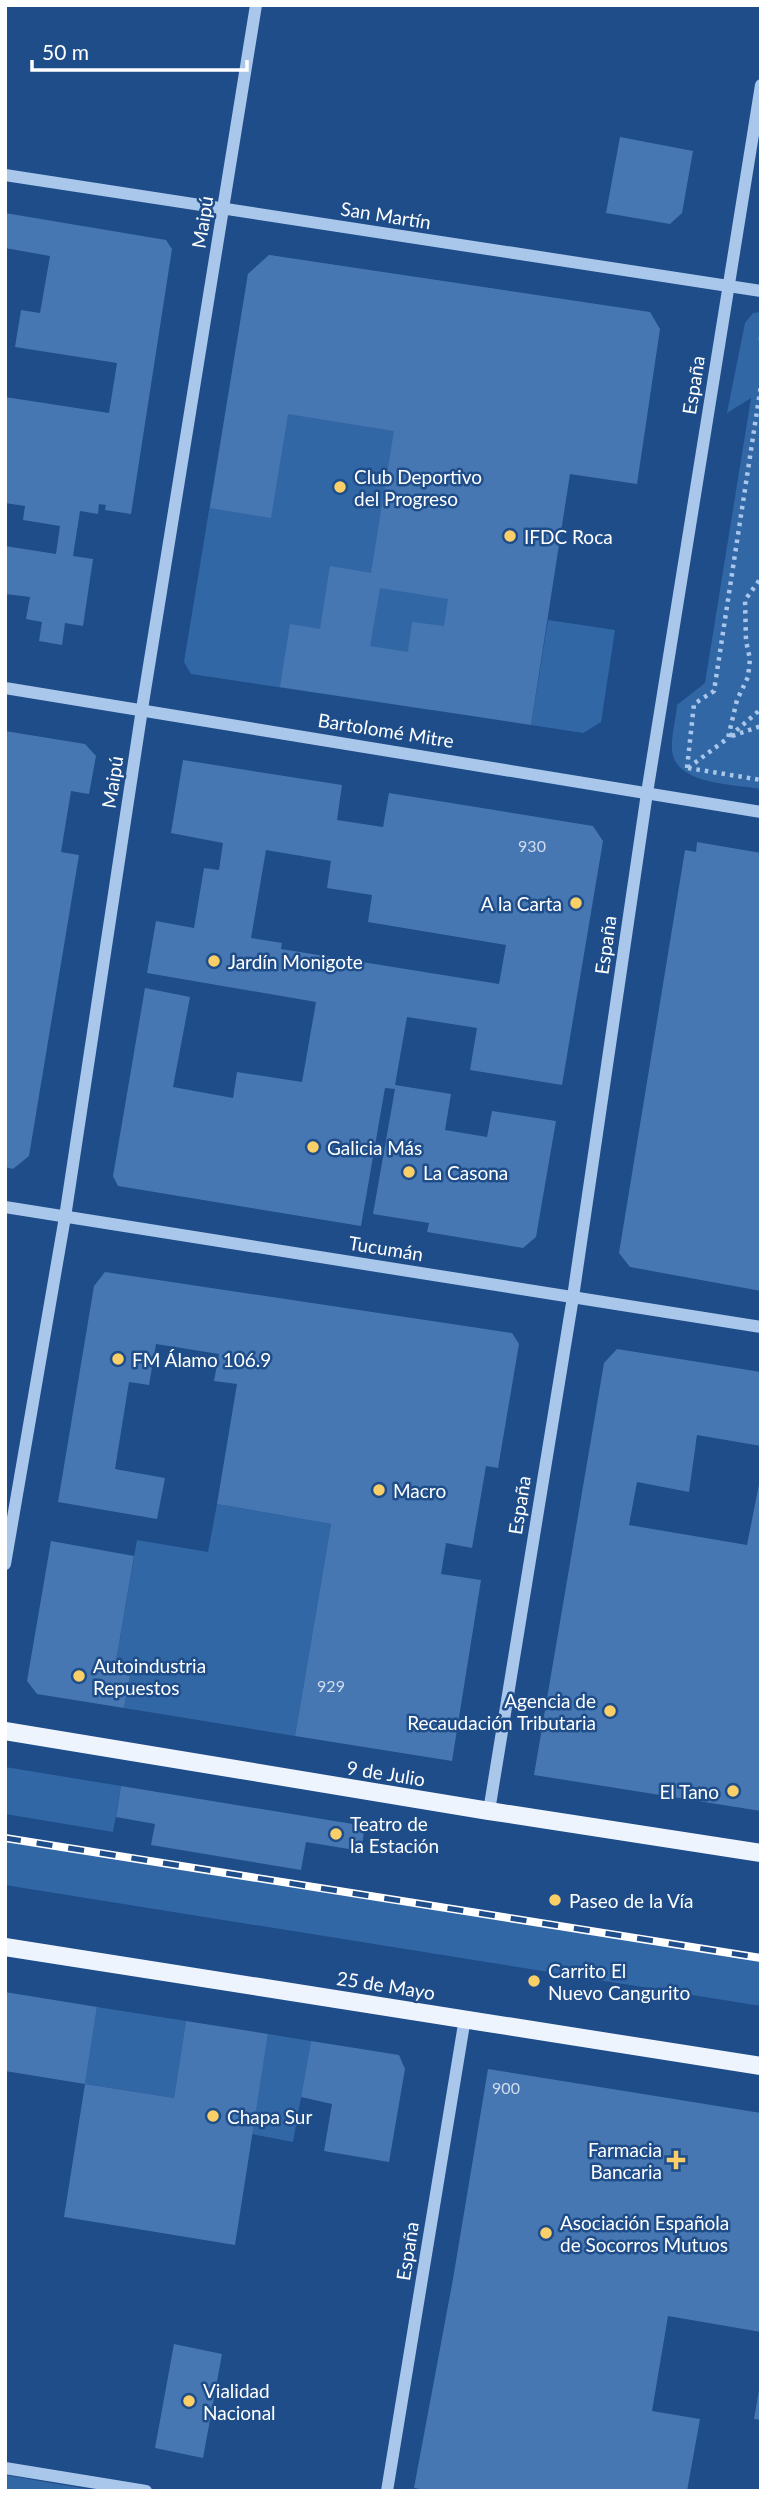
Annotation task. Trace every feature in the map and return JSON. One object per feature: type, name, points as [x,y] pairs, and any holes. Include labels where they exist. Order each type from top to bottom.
[{"type":"main road","name":"9 de Julio","points":[[5,1731],[761,1853]]},
{"type":"main road","name":"25 de Mayo","points":[[5,1947],[761,2066]]},
{"type":"street","name":"Maipú","points":[[5,1564],[65,1217],[142,709],[256,5]]},
{"type":"street","name":"España","points":[[489,1811],[573,1297],[647,793],[761,85]]},
{"type":"street","name":"San Martín","points":[[5,175],[761,291]]},
{"type":"street","name":"Bartolomé Mitre","points":[[5,688],[761,811]]},
{"type":"street","name":"Tucumán","points":[[5,1207],[761,1327]]},
{"type":"street","name":"España","points":[[387,2491],[465,2018]]},
{"type":"street","points":[[5,2468],[146,2491]]},
{"type":"path","points":[[687,768],[694,704],[713,691],[761,384]]},
{"type":"path","points":[[728,738],[737,700],[748,677],[750,659],[746,641],[745,600],[761,578]]},
{"type":"path","points":[[687,768],[728,738],[761,709]]},
{"type":"path","points":[[728,738],[761,726]]},
{"type":"path","points":[[687,768],[761,780]]},
{"type":"shaded area","name":"Club Deportivo del Progreso","points":[[269,255],[548,297],[431,710],[191,674],[184,662],[248,274]]},
{"type":"shaded area","points":[[761,312],[761,789],[721,784],[694,776],[676,762],[672,745],[677,705],[705,683],[751,398],[727,413],[745,323],[753,313]]},
{"type":"shaded area","points":[[548,620],[615,630],[601,722],[583,733],[531,725]]},
{"type":"shaded area","points":[[217,1504],[331,1524],[295,1736],[124,1708],[131,1670],[115,1667],[137,1540],[208,1552]]},
{"type":"shaded area","points":[[5,1767],[121,1786],[113,1832],[5,1814]]},
{"type":"shaded area","points":[[5,1836],[761,1958],[761,2006],[5,1885]]},
{"type":"shaded area","points":[[97,2007],[186,2021],[174,2098],[85,2084]]},
{"type":"shaded area","points":[[268,2034],[311,2041],[293,2142],[252,2134]]},
{"type":"shaded area","points":[[5,2475],[98,2491],[5,2491]]},
{"type":"building","points":[[620,137],[693,151],[682,213],[670,224],[606,213]]},
{"type":"building","points":[[5,213],[166,240],[172,249],[131,514],[105,510],[106,505],[99,504],[98,514],[80,511],[73,556],[93,559],[83,626],[65,623],[62,645],[39,641],[42,622],[26,619],[30,597],[5,594],[5,546],[56,554],[60,526],[23,520],[25,506],[5,503],[5,397],[109,413],[117,363],[15,347],[21,310],[40,313],[50,256],[5,248]]},
{"type":"building","name":"Club Deportivo del Progreso","points":[[269,255],[650,312],[660,329],[637,484],[570,474],[531,725],[280,687],[290,624],[320,629],[330,566],[371,573],[394,431],[288,414],[271,518],[210,508],[248,274]],"holes":[[[380,588],[448,599],[444,626],[412,622],[408,652],[370,646]]]},
{"type":"building","points":[[5,731],[85,744],[96,756],[89,794],[71,791],[61,852],[79,855],[29,1156],[13,1169],[5,1167]]},
{"type":"building","points":[[183,760],[342,785],[337,820],[383,827],[389,793],[593,826],[603,841],[562,1085],[470,1070],[477,1028],[407,1017],[395,1085],[451,1094],[445,1130],[487,1137],[492,1111],[556,1121],[536,1237],[523,1248],[427,1232],[429,1223],[373,1214],[395,1089],[385,1088],[361,1226],[118,1186],[113,1176],[145,988],[190,997],[173,1087],[233,1098],[237,1072],[302,1082],[316,1002],[147,973],[156,921],[194,928],[204,868],[219,870],[223,843],[171,833]],"holes":[[[266,850],[331,861],[327,888],[372,895],[368,922],[506,945],[499,984],[281,949],[282,943],[251,938]]]},
{"type":"building","points":[[697,842],[761,853],[761,1291],[630,1267],[619,1253],[685,850],[696,852]]},
{"type":"building","points":[[105,1272],[512,1333],[519,1344],[498,1468],[486,1466],[472,1548],[446,1543],[441,1574],[481,1580],[452,1761],[295,1736],[331,1524],[217,1504],[237,1384],[214,1381],[219,1354],[156,1344],[149,1385],[129,1382],[115,1469],[165,1478],[157,1519],[58,1502],[94,1286]]},
{"type":"building","points":[[617,1349],[761,1372],[761,1446],[697,1435],[689,1492],[637,1482],[629,1525],[747,1545],[761,1474],[761,1811],[534,1775],[604,1363]]},
{"type":"building","points":[[51,1541],[134,1556],[115,1667],[131,1670],[124,1708],[37,1694],[27,1681]]},
{"type":"building","points":[[121,1786],[365,1826],[361,1851],[306,1842],[301,1870],[151,1845],[155,1824],[116,1817]]},
{"type":"building","points":[[5,1992],[97,2007],[85,2084],[5,2071]]},
{"type":"building","points":[[186,2021],[268,2034],[235,2245],[64,2217],[85,2084],[174,2098]]},
{"type":"building","points":[[311,2041],[399,2055],[405,2069],[389,2162],[324,2151],[332,2104],[301,2097]]},
{"type":"building","points":[[488,2069],[761,2113],[761,2332],[668,2316],[652,2411],[700,2419],[687,2491],[431,2491],[414,2488]]},
{"type":"building","name":"Vialidad Nacional","points":[[174,2344],[222,2354],[203,2458],[155,2448]]},
{"type":"building","points":[[761,2390],[761,2420],[754,2419]]},
{"type":"railway","points":[[5,1838],[761,1958]]},
{"type":"place","name":"Club Deportivo del Progreso","points":[[340,487]]},
{"type":"place","name":"IFDC Roca","points":[[510,536]]},
{"type":"place","name":"A la Carta","points":[[576,903]]},
{"type":"place","name":"Jardín Monigote","points":[[214,961]]},
{"type":"place","name":"Galicia Más","points":[[313,1147]]},
{"type":"place","name":"La Casona","points":[[409,1172]]},
{"type":"place","name":"FM Álamo 106.9","points":[[118,1359]]},
{"type":"place","name":"Macro","points":[[379,1490]]},
{"type":"place","name":"Autoindustria Repuestos","points":[[79,1676]]},
{"type":"place","name":"Agencia de Recaudación Tributaria","points":[[610,1711]]},
{"type":"place","name":"El Tano","points":[[733,1791]]},
{"type":"place","name":"Teatro de la Estación","points":[[336,1834]]},
{"type":"place","name":"Paseo de la Vía","points":[[555,1900]]},
{"type":"place","name":"Carrito El Nuevo Cangurito","points":[[534,1981]]},
{"type":"place","name":"Chapa Sur","points":[[213,2116]]},
{"type":"place","name":"Farmacia Bancaria","points":[[676,2160]]},
{"type":"place","name":"Asociación Española de Socorros Mutuos","points":[[546,2233]]},
{"type":"place","name":"Vialidad Nacional","points":[[189,2401]]}]
